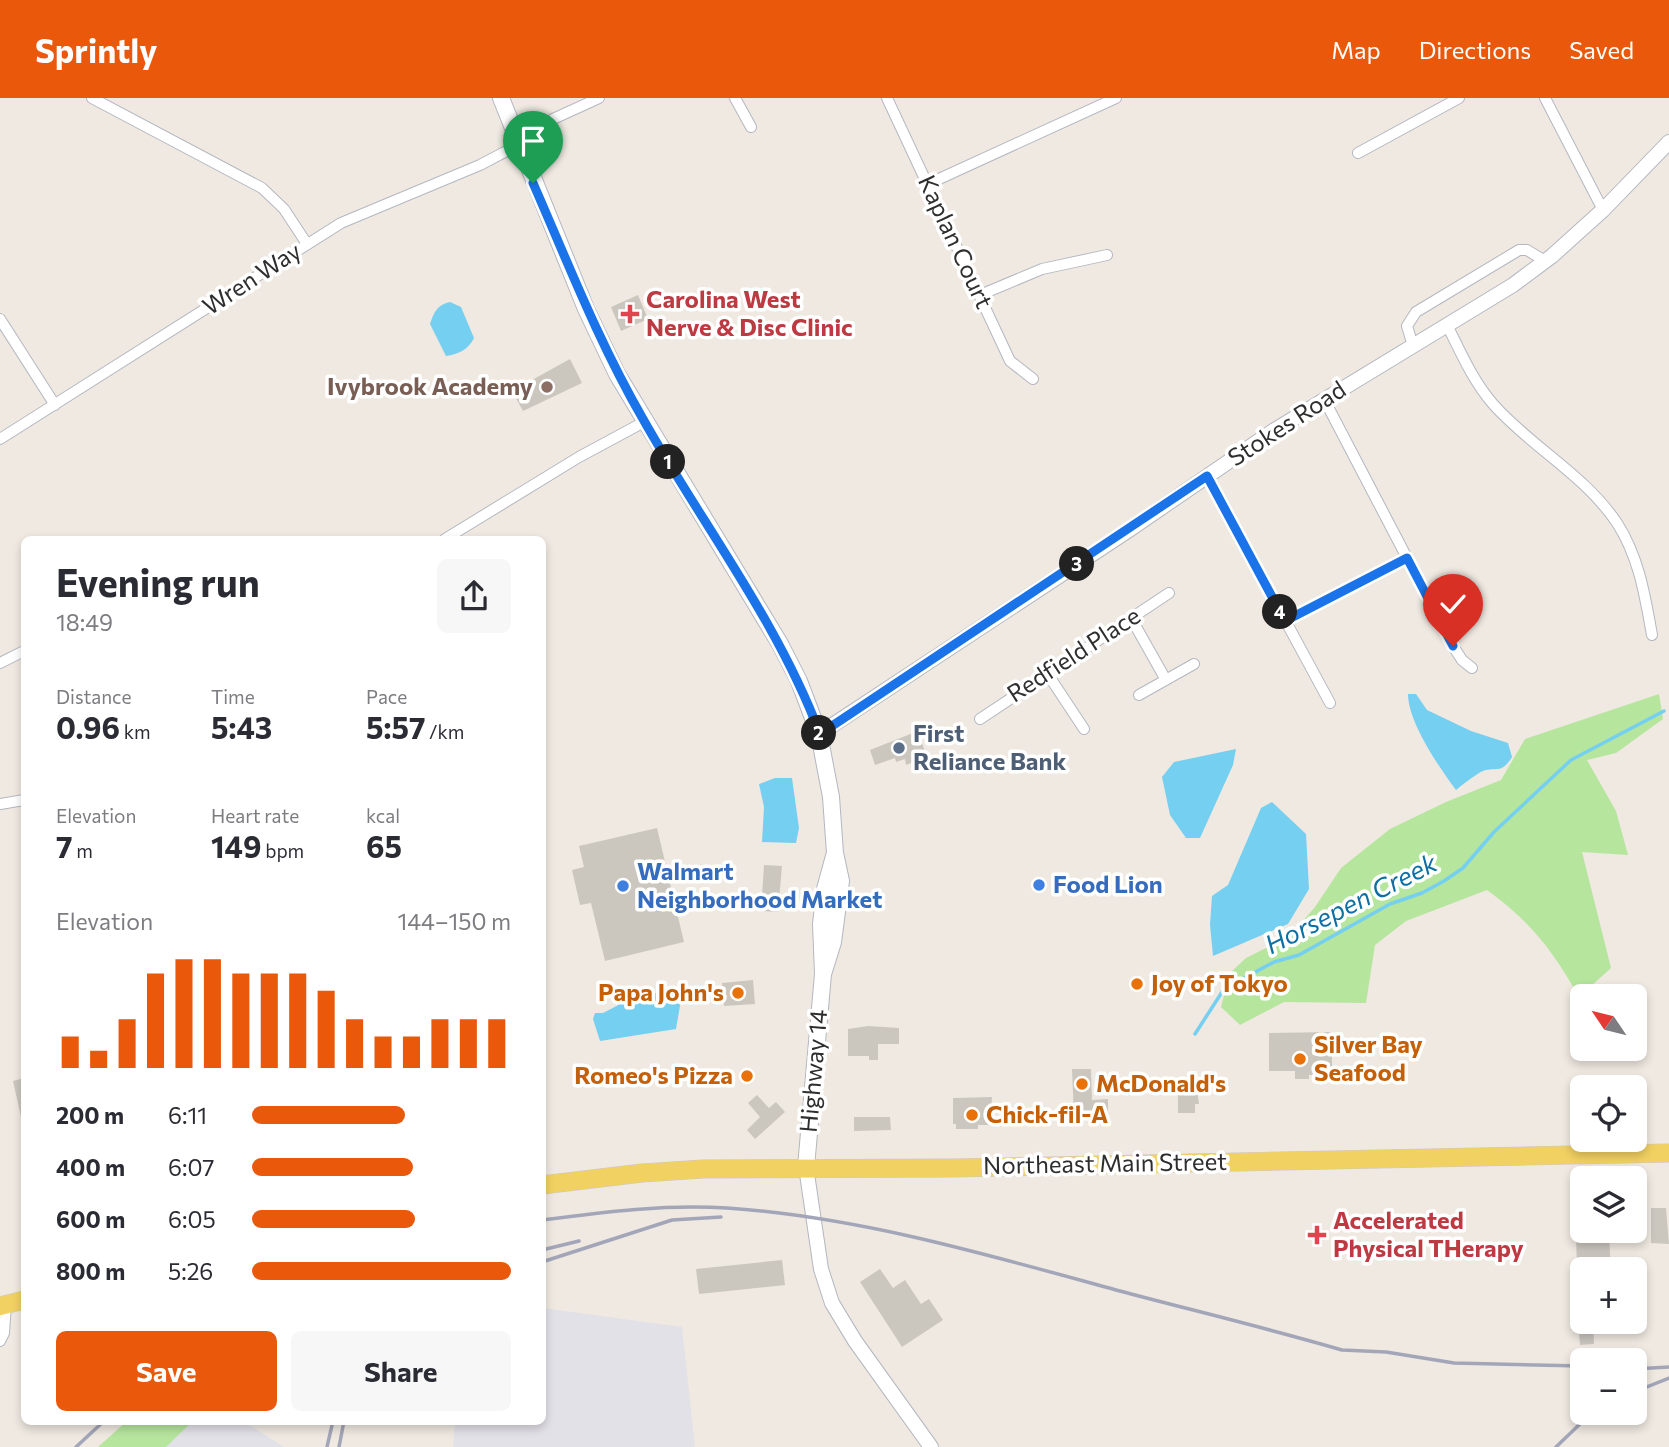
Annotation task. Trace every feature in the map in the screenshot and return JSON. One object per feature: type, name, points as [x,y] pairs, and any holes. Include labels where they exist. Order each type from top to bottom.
[{"type":"main road","name":"Highway 14","points":[[500,98],[586,309],[644,422],[785,652],[820,734],[841,881],[833,942],[823,974],[806,1167]]},
{"type":"main road","name":"Northeast Main Street","points":[[546,1185],[642,1173],[806,1167],[954,1168],[1669,1153]]},
{"type":"main road","points":[[3,1305],[21,1301]]},
{"type":"street","points":[[92,98],[262,188],[284,209],[307,244]]},
{"type":"street","name":"Wren Way","points":[[0,439],[307,244],[365,211],[480,164],[518,145],[553,120],[599,98]]},
{"type":"street","points":[[735,98],[751,127]]},
{"type":"street","name":"Kaplan Court","points":[[887,98],[1010,361],[1033,379]]},
{"type":"street","points":[[928,184],[1116,98]]},
{"type":"street","points":[[1358,153],[1459,98]]},
{"type":"street","points":[[1545,98],[1603,210]]},
{"type":"street","name":"Stokes Road","points":[[820,734],[1324,399],[1447,325],[1545,261],[1603,210],[1669,142]]},
{"type":"street","points":[[1413,346],[1407,326],[1416,312],[1519,250],[1527,250],[1545,261]]},
{"type":"street","points":[[980,295],[1042,269],[1107,255]]},
{"type":"street","points":[[0,319],[55,405]]},
{"type":"street","points":[[1447,325],[1469,369],[1492,403],[1595,496],[1617,523],[1638,568],[1652,635]]},
{"type":"street","points":[[1324,399],[1453,646],[1462,660],[1472,668]]},
{"type":"street","points":[[450,536],[579,457],[644,422]]},
{"type":"street","points":[[1207,476],[1330,704]]},
{"type":"street","points":[[1285,621],[1407,558]]},
{"type":"street","name":"Redfield Place","points":[[980,719],[1169,593]]},
{"type":"street","points":[[1131,618],[1166,680]]},
{"type":"street","points":[[0,663],[21,652]]},
{"type":"street","points":[[1139,695],[1194,664]]},
{"type":"street","points":[[1047,673],[1084,729]]},
{"type":"street","points":[[0,804],[21,800]]},
{"type":"street","points":[[806,1167],[821,1269],[832,1303],[855,1341],[931,1447]]},
{"type":"street","points":[[0,1341],[4,1333],[3,1305]]},
{"type":"shaded area","points":[[546,1308],[682,1327],[695,1447],[453,1447],[455,1425],[546,1425]]},
{"type":"shaded area","points":[[185,1425],[249,1425],[284,1447],[166,1447]]},
{"type":"green space","points":[[1659,694],[1663,719],[1616,753],[1587,760],[1616,811],[1628,855],[1582,852],[1611,968],[1593,984],[1571,984],[1540,938],[1487,890],[1406,921],[1375,945],[1366,1003],[1284,1002],[1240,1025],[1221,1007],[1230,973],[1246,958],[1290,936],[1315,907],[1341,868],[1390,829],[1501,780],[1525,739]]},
{"type":"green space","points":[[123,1425],[189,1425],[166,1447],[98,1447]]},
{"type":"water","points":[[450,302],[461,307],[474,338],[463,351],[446,356],[430,324],[437,310]]},
{"type":"water","points":[[1408,694],[1416,694],[1427,710],[1471,731],[1508,743],[1512,757],[1504,767],[1479,773],[1456,790],[1419,731],[1409,705]]},
{"type":"water","points":[[1236,749],[1233,765],[1200,838],[1186,838],[1170,815],[1162,777],[1174,762]]},
{"type":"water","points":[[775,778],[792,778],[799,828],[796,843],[762,842],[764,807],[759,784]]},
{"type":"water","points":[[1272,802],[1306,834],[1309,889],[1288,924],[1213,956],[1210,925],[1212,896],[1228,885],[1261,808]]},
{"type":"water","points":[[683,988],[676,1029],[600,1041],[593,1019],[595,1013],[603,1013],[634,997]]},
{"type":"building","name":"Carolina West Nerve & Disc Clinic","points":[[638,295],[648,319],[621,331],[611,307]]},
{"type":"building","name":"Ivybrook Academy","points":[[570,359],[582,383],[523,411],[512,391]]},
{"type":"building","name":"First Reliance Bank","points":[[918,731],[925,752],[918,755],[919,760],[906,765],[905,759],[896,762],[895,758],[875,765],[870,750]]},
{"type":"building","name":"Walmart Neighborhood Market","points":[[657,828],[684,942],[605,961],[591,903],[580,905],[572,870],[584,867],[579,846]]},
{"type":"building","points":[[764,865],[782,866],[778,912],[761,911]]},
{"type":"building","name":"Papa John's","points":[[753,980],[755,1004],[724,1006],[722,983]]},
{"type":"building","points":[[868,1026],[899,1028],[899,1044],[878,1044],[878,1060],[869,1060],[869,1056],[848,1056],[848,1029]]},
{"type":"building","name":"Silver Bay Seafood","points":[[1331,1032],[1331,1036],[1340,1036],[1340,1047],[1332,1047],[1332,1075],[1309,1075],[1309,1079],[1295,1079],[1295,1071],[1269,1071],[1269,1033]]},
{"type":"building","name":"McDonald's","points":[[1072,1069],[1091,1069],[1092,1100],[1108,1099],[1108,1117],[1074,1118]]},
{"type":"building","points":[[1178,1077],[1195,1077],[1199,1104],[1195,1104],[1195,1113],[1178,1113]]},
{"type":"building","points":[[21,1079],[21,1117],[13,1081]]},
{"type":"building","points":[[757,1095],[769,1108],[776,1102],[785,1112],[755,1139],[747,1130],[760,1117],[748,1103]]},
{"type":"building","name":"Chick-fil-A","points":[[992,1097],[990,1125],[978,1125],[978,1129],[956,1129],[956,1124],[953,1124],[953,1098]]},
{"type":"building","points":[[854,1117],[890,1117],[891,1130],[854,1131]]},
{"type":"building","points":[[1651,1208],[1666,1208],[1669,1244],[1651,1243]]},
{"type":"building","points":[[1576,1243],[1609,1243],[1610,1257],[1577,1257]]},
{"type":"building","points":[[782,1260],[785,1285],[699,1294],[696,1269]]},
{"type":"building","points":[[880,1269],[893,1288],[905,1280],[921,1304],[929,1299],[943,1320],[902,1347],[860,1282]]},
{"type":"building","points":[[1579,1334],[1594,1334],[1594,1344],[1580,1345]]},
{"type":"waterway","name":"Horsepen Creek","points":[[1195,1034],[1224,989],[1274,962],[1299,955],[1390,904],[1422,893],[1444,881],[1463,868],[1494,832],[1571,760],[1664,711]]},
{"type":"railway","points":[[546,1220],[681,1207],[727,1208],[826,1220],[923,1239],[1342,1350],[1386,1352],[1454,1363],[1570,1366]]},
{"type":"railway","points":[[546,1261],[672,1220],[721,1217]]},
{"type":"railway","points":[[546,1249],[579,1241]]},
{"type":"railway","points":[[1647,1368],[1669,1367]]},
{"type":"railway","points":[[1647,1387],[1669,1378]]},
{"type":"railway","points":[[76,1447],[100,1425]]},
{"type":"railway","points":[[327,1447],[332,1425]]},
{"type":"railway","points":[[339,1447],[343,1425]]},
{"type":"railway","points":[[1556,1447],[1579,1425]]},
{"type":"place","name":"Carolina West Nerve & Disc Clinic","points":[[630,314]]},
{"type":"place","name":"Ivybrook Academy","points":[[547,387]]},
{"type":"place","name":"First Reliance Bank","points":[[899,748]]},
{"type":"place","name":"Food Lion","points":[[1039,885]]},
{"type":"place","name":"Walmart Neighborhood Market","points":[[623,886]]},
{"type":"place","name":"Joy of Tokyo","points":[[1137,984]]},
{"type":"place","name":"Papa John's","points":[[738,993]]},
{"type":"place","name":"Silver Bay Seafood","points":[[1300,1059]]},
{"type":"place","name":"Romeo's Pizza","points":[[747,1076]]},
{"type":"place","name":"McDonald's","points":[[1082,1084]]},
{"type":"place","name":"Chick-fil-A","points":[[972,1115]]},
{"type":"place","name":"Accelerated Physical THerapy","points":[[1317,1235]]},
{"type":"route","points":[[533,183],[586,309],[617,374],[785,652],[820,734],[1207,476],[1285,621],[1407,558],[1453,646]]}]
